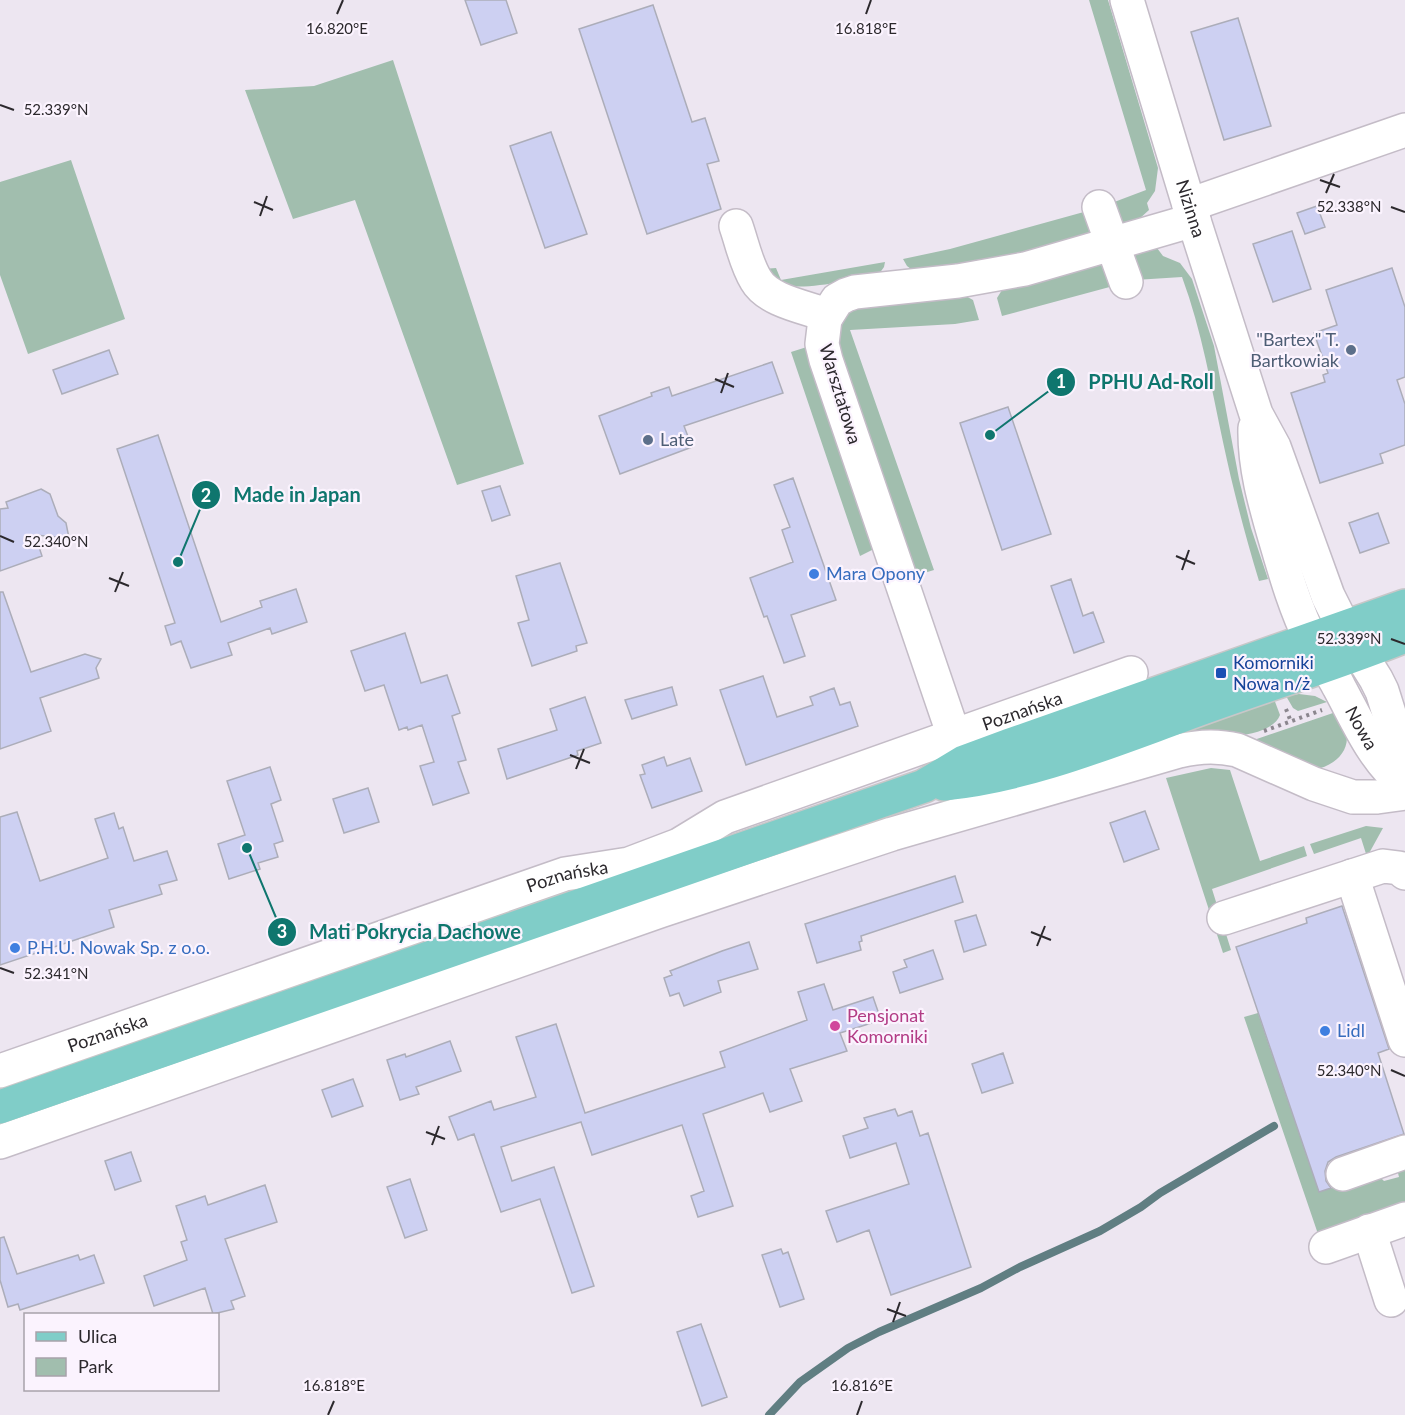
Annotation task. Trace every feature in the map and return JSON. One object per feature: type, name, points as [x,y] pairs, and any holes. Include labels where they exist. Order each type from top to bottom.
[{"type":"main road","name":"Poznańska","points":[[0,1107],[924,786],[964,762],[1319,653],[1352,641],[1405,606]]},
{"type":"main road","name":"Poznańska","points":[[1352,641],[1405,636]]},
{"type":"street","name":"Nizinna","points":[[1127,0],[1191,212],[1256,414],[1274,447],[1320,578],[1352,641]]},
{"type":"street","points":[[736,226],[752,271],[760,286],[773,296],[827,315],[837,300],[896,274],[958,281],[1025,269],[1113,243],[1405,130]]},
{"type":"street","points":[[1099,207],[1126,282]]},
{"type":"street","name":"Warsztatowa","points":[[827,315],[822,331],[826,360],[954,736]]},
{"type":"street","name":"Nizinna","points":[[1256,414],[1255,451],[1266,505],[1286,574],[1319,653]]},
{"type":"street","name":"Nowa","points":[[1352,641],[1382,691],[1405,764]]},
{"type":"street","name":"Nowa","points":[[1319,653],[1381,761],[1390,773],[1405,785]]},
{"type":"street","name":"Poznańska","points":[[0,1071],[565,874],[628,864],[679,845],[725,817],[1131,673]]},
{"type":"street","points":[[0,1142],[660,911],[892,834],[1179,751],[1203,746],[1237,750],[1314,784],[1353,797],[1377,797],[1405,793]]},
{"type":"street","points":[[1224,918],[1383,866],[1399,868],[1405,873]]},
{"type":"street","points":[[1352,876],[1405,1040]]},
{"type":"street","points":[[1342,1174],[1405,1152]]},
{"type":"street","points":[[1326,1247],[1405,1219]]},
{"type":"street","points":[[1369,1231],[1390,1300]]},
{"type":"path","points":[[1225,747],[1323,710]]},
{"type":"green space","points":[[1089,0],[1108,0],[1158,168],[1155,191],[1147,203],[1149,210],[1138,220],[1122,227],[1109,204],[1146,190]]},
{"type":"green space","points":[[393,60],[524,464],[457,485],[355,200],[293,219],[245,90],[314,86]]},
{"type":"green space","points":[[71,160],[125,319],[28,354],[0,275],[0,182]]},
{"type":"green space","points":[[1091,210],[1095,232],[1063,248],[915,272],[907,266],[903,259],[950,249]]},
{"type":"green space","points":[[1157,248],[1163,256],[1180,263],[1192,279],[1214,346],[1239,479],[1251,528],[1268,579],[1259,581],[1249,546],[1231,477],[1201,338],[1182,277],[1135,280],[1129,255]]},
{"type":"green space","points":[[885,262],[879,274],[802,287],[778,283],[763,269],[776,268],[781,280]]},
{"type":"green space","points":[[1102,262],[1117,285],[1002,316],[997,298],[1002,290]]},
{"type":"green space","points":[[964,295],[973,300],[979,320],[955,324],[850,330],[934,570],[911,577],[839,364],[839,332],[844,318],[857,307]]},
{"type":"green space","points":[[810,346],[874,549],[860,556],[791,352]]},
{"type":"green space","points":[[1299,694],[1315,696],[1327,702],[1298,711],[1293,708],[1286,696]]},
{"type":"green space","points":[[1274,699],[1280,715],[1274,723],[1264,729],[1221,738],[1183,739],[1181,733]]},
{"type":"green space","points":[[1333,713],[1338,714],[1344,725],[1346,746],[1339,757],[1322,768],[1315,769],[1251,741]]},
{"type":"green space","points":[[1211,768],[1230,770],[1260,861],[1304,846],[1307,856],[1212,889],[1231,950],[1223,953],[1166,778]]},
{"type":"green space","points":[[1366,826],[1383,828],[1367,857],[1361,838],[1314,854],[1310,844]]},
{"type":"green space","points":[[1258,1013],[1319,1192],[1377,1174],[1384,1181],[1399,1177],[1397,1169],[1405,1167],[1405,1204],[1318,1234],[1244,1017]]},
{"type":"building","points":[[465,0],[506,0],[517,33],[481,45]]},
{"type":"building","points":[[653,5],[692,122],[705,118],[719,161],[707,164],[721,209],[647,234],[579,29]]},
{"type":"building","points":[[1238,18],[1271,126],[1224,140],[1191,32]]},
{"type":"building","points":[[551,132],[587,234],[545,248],[510,146]]},
{"type":"building","points":[[1317,206],[1325,227],[1305,234],[1297,213]]},
{"type":"building","points":[[1292,231],[1311,289],[1273,302],[1253,244]]},
{"type":"building","points":[[1392,268],[1405,307],[1405,377],[1397,380],[1405,404],[1405,445],[1380,454],[1383,463],[1320,483],[1291,393],[1325,382],[1323,375],[1328,373],[1314,333],[1337,325],[1326,290]]},
{"type":"building","points":[[109,350],[118,374],[62,394],[53,370]]},
{"type":"building","points":[[772,362],[783,393],[684,426],[692,447],[620,474],[599,416],[652,396],[651,393],[669,387],[672,396]]},
{"type":"building","points":[[1008,407],[1051,534],[1002,550],[960,423]]},
{"type":"building","points":[[158,435],[221,622],[262,607],[260,601],[296,589],[307,622],[272,634],[270,628],[228,643],[232,655],[191,668],[181,641],[171,645],[165,626],[175,623],[117,449]]},
{"type":"building","points":[[793,478],[836,600],[791,615],[805,656],[784,663],[750,578],[793,562],[782,530],[790,527],[774,485]]},
{"type":"building","points":[[500,486],[510,515],[492,521],[482,491]]},
{"type":"building","points":[[41,489],[50,494],[58,516],[66,523],[69,538],[35,535],[42,556],[0,571],[0,509],[8,508],[6,502]]},
{"type":"building","points":[[1378,513],[1389,543],[1360,553],[1349,523]]},
{"type":"building","points":[[560,563],[587,643],[576,646],[577,651],[532,666],[518,623],[529,620],[516,576]]},
{"type":"building","points":[[1071,579],[1083,616],[1093,612],[1104,642],[1074,653],[1051,586]]},
{"type":"building","points":[[0,592],[3,592],[31,672],[85,654],[101,659],[96,668],[99,678],[40,698],[51,731],[0,749]]},
{"type":"building","points":[[405,633],[421,683],[447,675],[460,713],[452,716],[466,760],[458,762],[469,793],[433,805],[420,766],[434,762],[422,725],[408,730],[407,727],[399,730],[384,685],[365,691],[351,651]]},
{"type":"building","points":[[763,676],[777,717],[813,705],[810,697],[834,688],[840,705],[850,702],[858,726],[746,765],[720,690]]},
{"type":"building","points":[[672,687],[677,705],[632,719],[625,700]]},
{"type":"building","points":[[585,697],[601,743],[577,751],[578,755],[507,779],[498,749],[557,730],[550,709]]},
{"type":"building","points":[[664,757],[667,766],[690,758],[702,791],[652,808],[640,775],[645,774],[642,765]]},
{"type":"building","points":[[270,767],[281,800],[271,804],[283,841],[274,844],[278,857],[258,863],[260,869],[229,879],[218,844],[245,835],[227,781]]},
{"type":"building","points":[[368,788],[379,822],[344,833],[333,799]]},
{"type":"building","points":[[1145,811],[1159,849],[1124,862],[1110,823]]},
{"type":"building","points":[[17,812],[40,881],[108,858],[95,819],[114,813],[119,829],[123,827],[134,861],[167,851],[177,880],[159,885],[162,894],[109,910],[114,927],[0,965],[0,817]]},
{"type":"building","points":[[955,876],[963,902],[861,936],[862,941],[859,942],[861,950],[817,963],[805,924]]},
{"type":"building","name":"Lidl","points":[[1342,906],[1389,1049],[1378,1053],[1404,1134],[1336,1157],[1328,1162],[1325,1171],[1326,1181],[1331,1188],[1319,1192],[1236,947],[1307,923],[1306,918]]},
{"type":"building","points":[[976,915],[986,945],[964,952],[955,921]]},
{"type":"building","points":[[749,942],[758,969],[718,981],[721,992],[684,1006],[679,993],[670,996],[664,978],[672,975],[670,971]]},
{"type":"building","points":[[933,950],[943,979],[900,993],[893,972],[907,967],[904,960]]},
{"type":"building","points":[[824,984],[833,1010],[873,997],[881,1020],[840,1033],[847,1051],[790,1069],[802,1101],[770,1112],[763,1093],[703,1114],[733,1206],[698,1217],[691,1196],[704,1191],[682,1125],[592,1155],[581,1122],[501,1147],[512,1181],[554,1167],[594,1286],[572,1293],[540,1199],[501,1212],[474,1134],[458,1140],[449,1117],[491,1101],[494,1110],[536,1097],[516,1037],[556,1024],[585,1113],[725,1067],[720,1052],[807,1020],[798,992]]},
{"type":"building","points":[[450,1041],[461,1071],[416,1087],[419,1094],[400,1100],[387,1060],[405,1054],[406,1057]]},
{"type":"building","points":[[1003,1053],[1013,1083],[982,1093],[972,1064]]},
{"type":"building","points":[[353,1079],[363,1106],[332,1117],[322,1090]]},
{"type":"building","points":[[895,1109],[898,1116],[912,1111],[920,1136],[928,1133],[971,1267],[891,1295],[869,1230],[837,1242],[826,1211],[909,1184],[896,1143],[850,1158],[843,1136],[868,1128],[864,1118]]},
{"type":"building","points":[[131,1152],[141,1181],[115,1190],[105,1161]]},
{"type":"building","points":[[410,1179],[427,1230],[405,1238],[387,1187]]},
{"type":"building","points":[[265,1185],[277,1222],[225,1239],[245,1296],[231,1301],[234,1309],[217,1313],[213,1313],[205,1288],[154,1306],[144,1276],[187,1260],[181,1242],[187,1240],[176,1206],[205,1196],[208,1205]]},
{"type":"building","points":[[4,1237],[17,1274],[78,1255],[80,1260],[94,1255],[104,1283],[20,1310],[18,1304],[8,1307],[0,1280],[0,1238]]},
{"type":"building","points":[[781,1249],[783,1254],[788,1252],[804,1299],[780,1307],[762,1255]]},
{"type":"building","points":[[701,1324],[727,1397],[702,1406],[677,1332]]},
{"type":"waterway","points":[[769,1415],[800,1382],[848,1348],[1100,1231],[1274,1126]]},
{"type":"place","name":"\"Bartex\" T. Bartkowiak","points":[[1351,350]]},
{"type":"place","name":"PPHU Ad-Roll","points":[[990,435]]},
{"type":"place","name":"Late","points":[[648,440]]},
{"type":"place","name":"Made in Japan","points":[[178,562]]},
{"type":"place","name":"Mara Opony","points":[[814,574]]},
{"type":"place","name":"Komorniki Nowa n/ż","points":[[1221,673]]},
{"type":"place","name":"Mati Pokrycia Dachowe","points":[[247,848]]},
{"type":"place","name":"P.H.U. Nowak Sp. z o.o.","points":[[15,948]]},
{"type":"place","name":"Pensjonat Komorniki","points":[[835,1026]]},
{"type":"place","name":"Lidl","points":[[1325,1031]]}]
